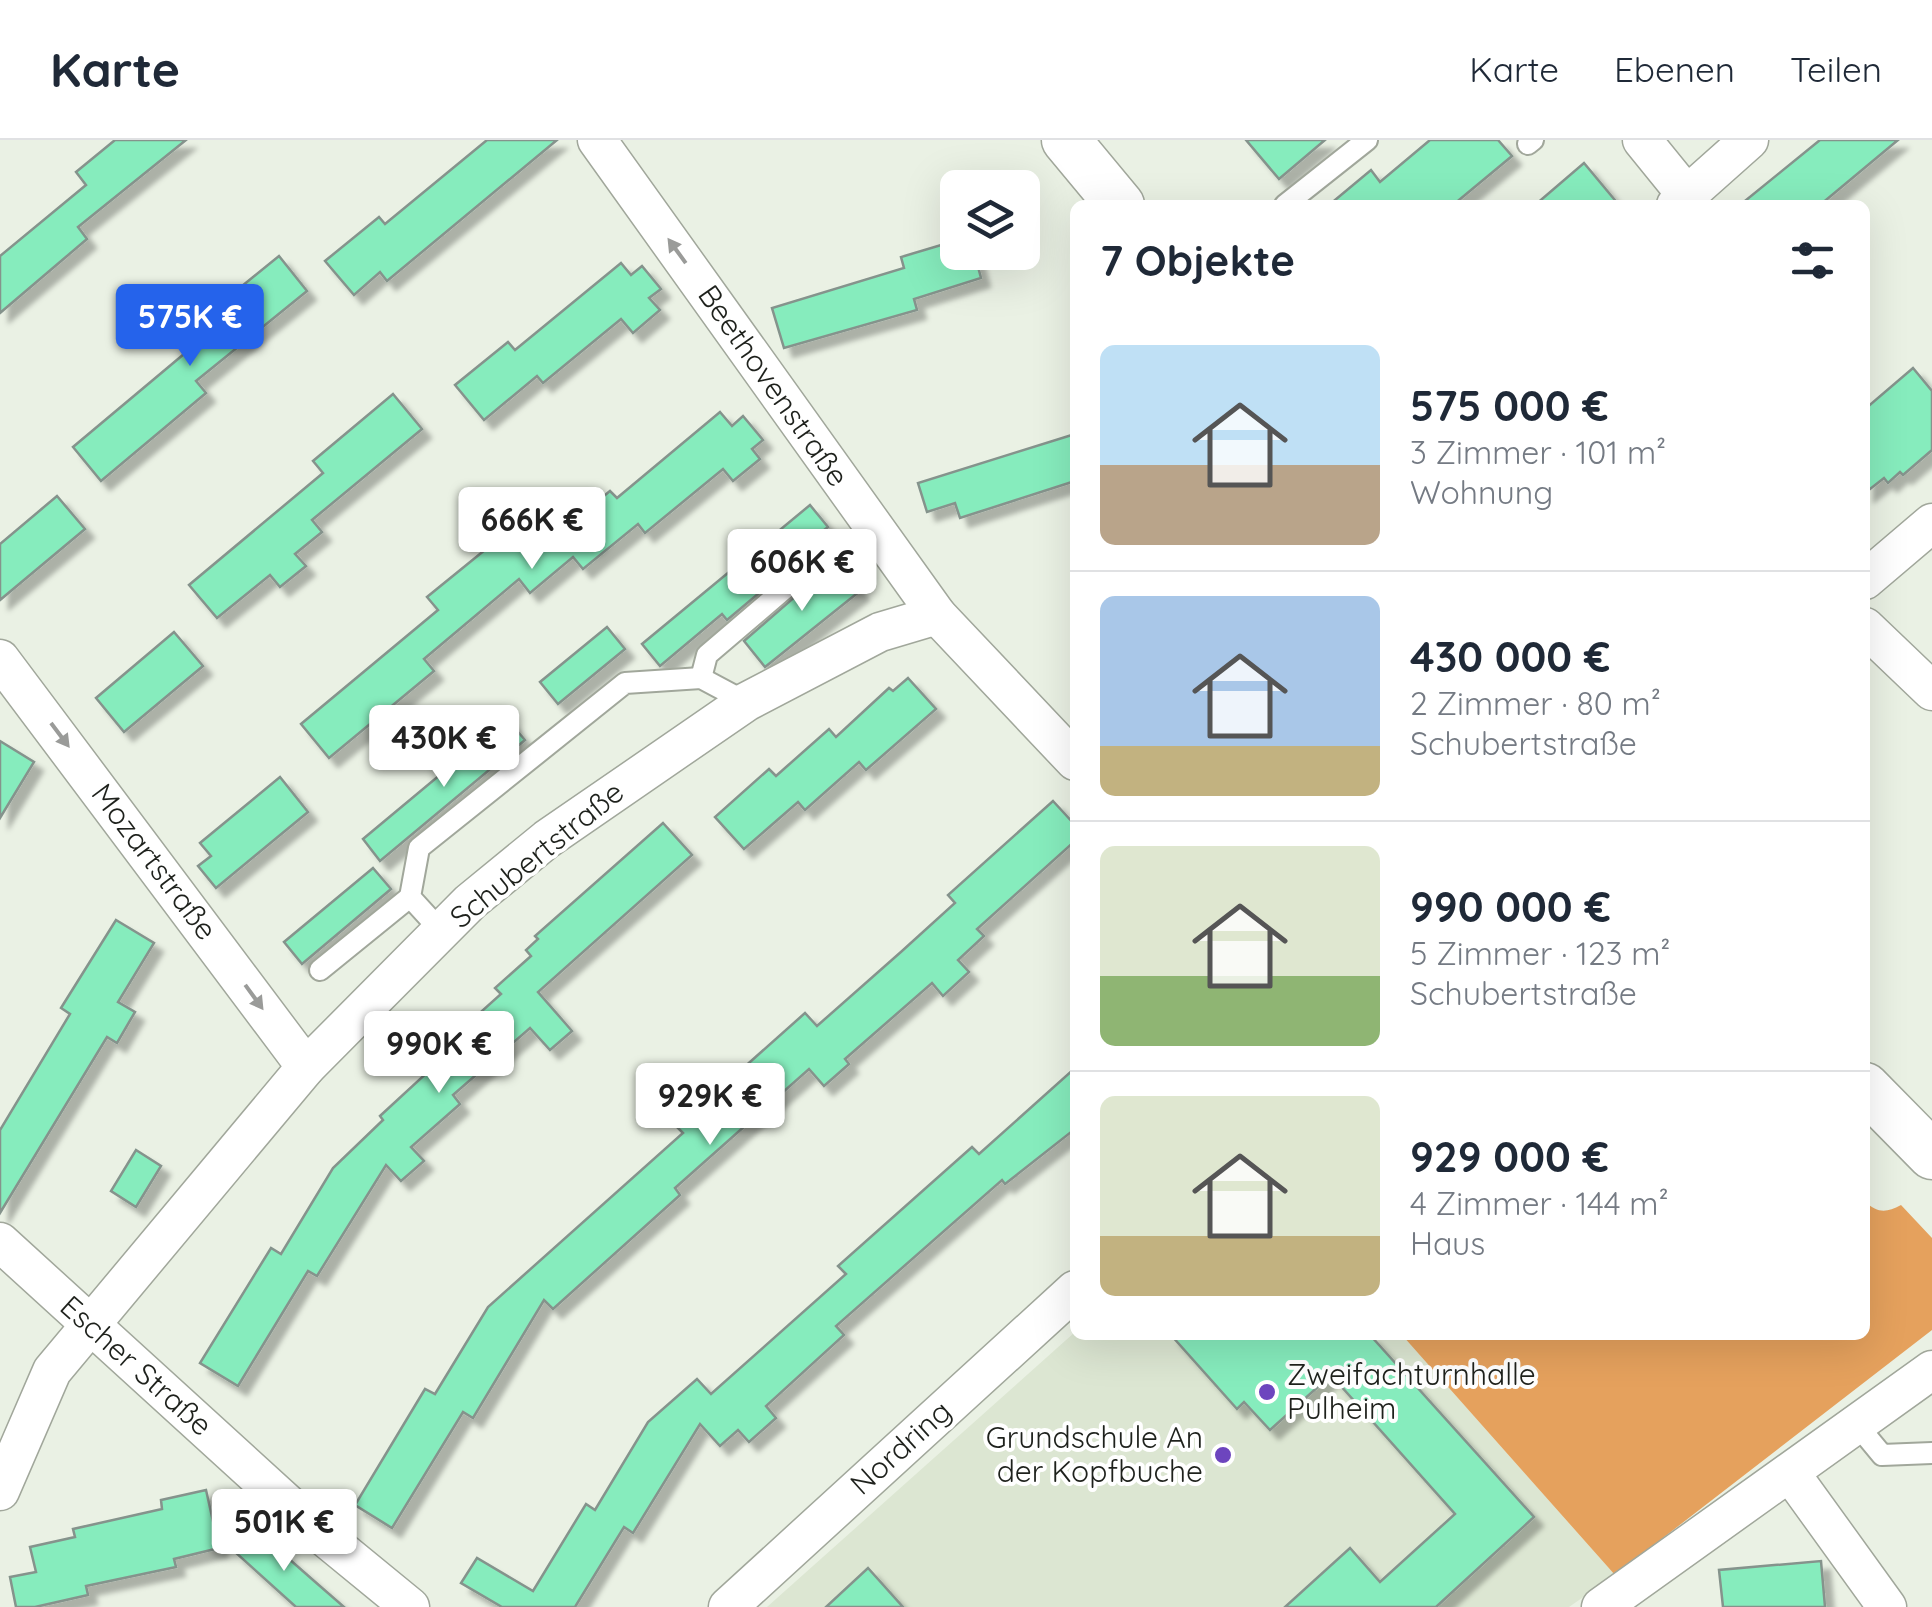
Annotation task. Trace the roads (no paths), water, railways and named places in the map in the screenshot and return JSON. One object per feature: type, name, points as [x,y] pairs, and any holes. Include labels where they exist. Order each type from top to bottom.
[{"type":"street","name":"Beethovenstraße","points":[[597,140],[937,615],[1070,756]]},
{"type":"street","points":[[1066,140],[1116,200]]},
{"type":"street","points":[[1642,140],[1680,199],[1749,140]]},
{"type":"street","points":[[1870,576],[1932,523]]},
{"type":"street","name":"Schubertstraße","points":[[0,1491],[52,1371],[306,1067],[470,902],[546,839],[746,702],[880,632],[937,615]]},
{"type":"street","points":[[1870,632],[1932,691]]},
{"type":"street","name":"Mozartstraße","points":[[0,659],[306,1067]]},
{"type":"street","points":[[1870,1092],[1932,1155]]},
{"type":"street","name":"Escher Straße","points":[[0,1242],[316,1530],[410,1607]]},
{"type":"street","name":"Nordring","points":[[728,1607],[1070,1295]]},
{"type":"street","points":[[1602,1607],[1932,1370]]},
{"type":"street","points":[[1791,1474],[1886,1607]]},
{"type":"lane","points":[[1291,200],[1368,140]]},
{"type":"lane","points":[[702,678],[708,656],[824,555]]},
{"type":"lane","points":[[320,970],[410,898],[419,848],[625,684],[702,678],[746,702]]},
{"type":"lane","points":[[410,898],[442,932]]},
{"type":"lane","points":[[1858,1426],[1882,1455],[1932,1453]]},
{"type":"place","name":"Zweifachturnhalle Pulheim","points":[[1267,1392]]},
{"type":"place","name":"Grundschule An der Kopfbuche","points":[[1223,1455]]}]
